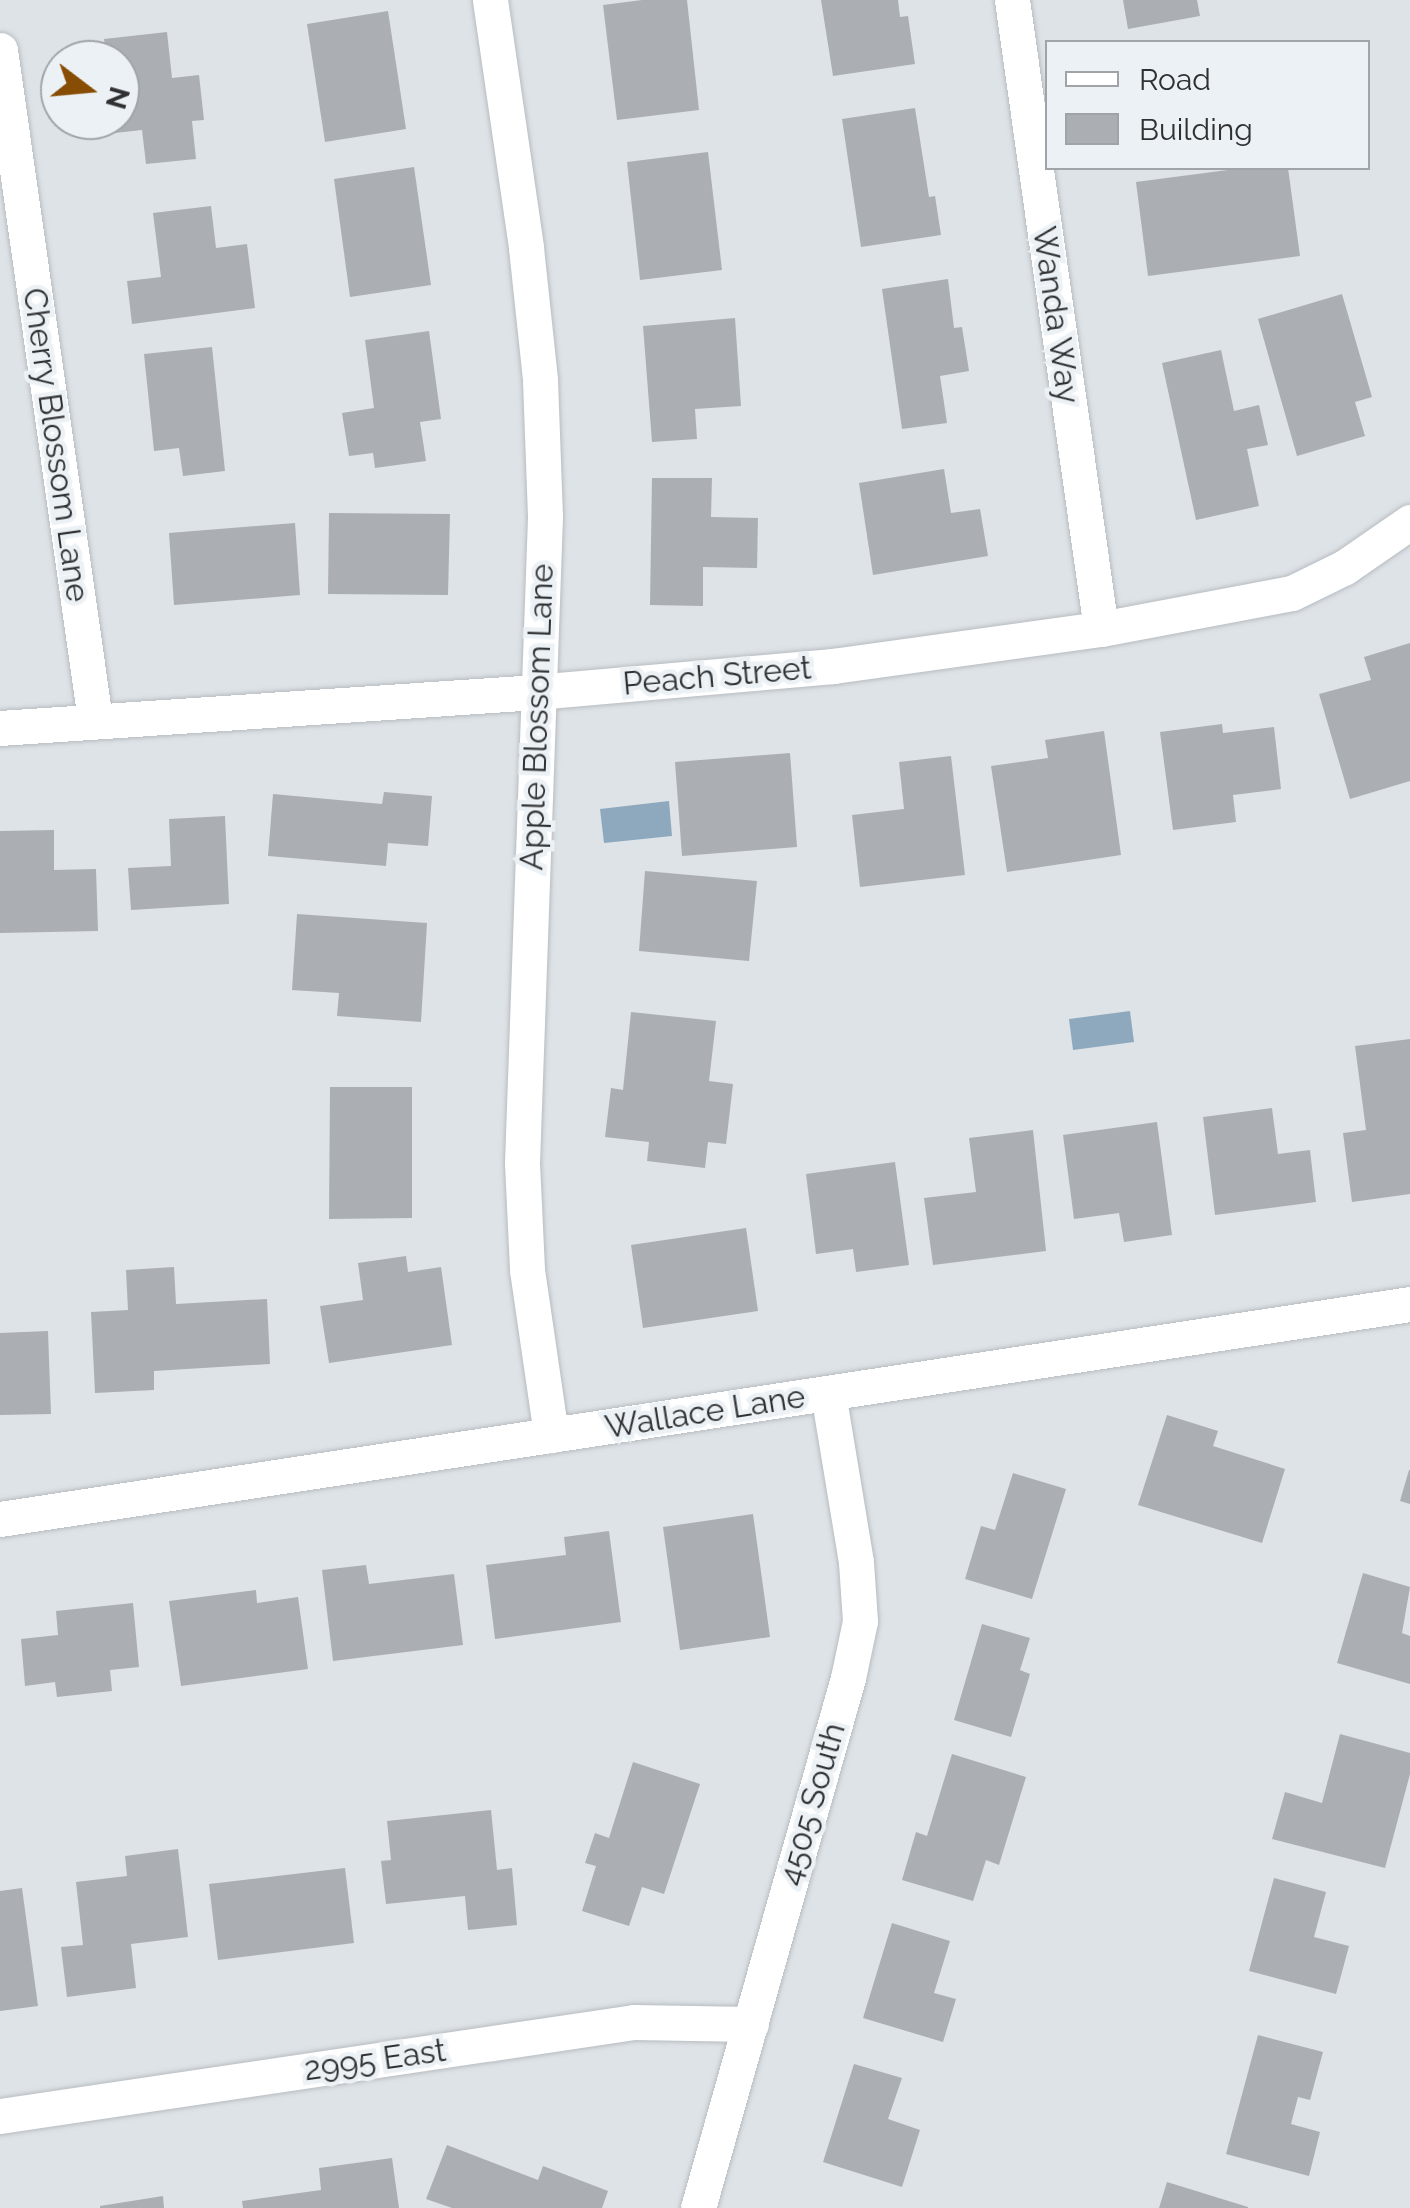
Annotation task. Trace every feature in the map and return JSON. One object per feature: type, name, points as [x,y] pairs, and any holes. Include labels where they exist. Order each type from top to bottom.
[{"type":"street","name":"Apple Blossom Lane","points":[[490,0],[526,248],[540,380],[545,517],[522,1163],[527,1270],[551,1435]]},
{"type":"street","name":"Wanda Way","points":[[1012,0],[1101,630]]},
{"type":"street","name":"Cherry Blossom Lane","points":[[0,50],[95,720]]},
{"type":"street","name":"Peach Street","points":[[0,728],[536,692],[833,666],[1101,630],[1292,593],[1345,566],[1410,522]]},
{"type":"street","name":"Wallace Lane","points":[[0,1519],[1410,1304]]},
{"type":"street","name":"4505 South","points":[[698,2208],[848,1678],[860,1620],[856,1562],[828,1393]]},
{"type":"street","name":"2995 East","points":[[0,2116],[634,2022],[751,2024]]},
{"type":"water","points":[[669,801],[672,836],[604,843],[600,809]]},
{"type":"water","points":[[1130,1011],[1134,1042],[1073,1050],[1069,1019]]},
{"type":"building","points":[[687,0],[699,110],[617,120],[603,5]]},
{"type":"building","points":[[821,0],[898,0],[900,17],[908,16],[915,64],[833,76]]},
{"type":"building","points":[[1123,0],[1197,0],[1200,16],[1128,29]]},
{"type":"building","points":[[388,11],[406,129],[325,142],[307,24]]},
{"type":"building","points":[[167,32],[172,78],[199,75],[204,120],[192,121],[196,159],[146,164],[140,130],[140,40],[104,39]]},
{"type":"building","points":[[915,108],[929,197],[935,196],[941,235],[861,247],[842,119]]},
{"type":"building","points":[[708,152],[722,270],[640,280],[627,162]]},
{"type":"building","points":[[414,167],[431,285],[350,297],[334,179]]},
{"type":"building","points":[[1228,170],[1288,170],[1300,256],[1148,276],[1136,182]]},
{"type":"building","points":[[211,206],[216,248],[247,244],[255,308],[132,324],[127,281],[161,277],[153,213]]},
{"type":"building","points":[[948,279],[954,328],[962,327],[969,371],[940,376],[947,423],[902,429],[882,289]]},
{"type":"building","points":[[1342,294],[1372,397],[1355,402],[1365,436],[1297,456],[1258,319]]},
{"type":"building","points":[[735,318],[741,406],[695,409],[697,439],[652,442],[643,326]]},
{"type":"building","points":[[429,331],[441,419],[420,422],[426,461],[375,468],[373,453],[349,456],[342,413],[374,408],[365,340]]},
{"type":"building","points":[[212,347],[225,471],[183,476],[179,448],[154,451],[144,354]]},
{"type":"building","points":[[1221,350],[1234,411],[1259,405],[1268,445],[1247,449],[1259,506],[1196,520],[1162,363]]},
{"type":"building","points":[[944,469],[951,513],[980,509],[988,556],[873,575],[859,483]]},
{"type":"building","points":[[652,478],[712,478],[711,517],[758,518],[757,568],[703,567],[703,606],[650,605]]},
{"type":"building","points":[[329,513],[450,514],[448,595],[328,594]]},
{"type":"building","points":[[295,523],[300,595],[174,605],[169,533]]},
{"type":"building","points":[[1410,643],[1410,781],[1350,799],[1319,694],[1371,680],[1364,657]]},
{"type":"building","points":[[1222,724],[1223,733],[1274,727],[1281,789],[1233,795],[1236,822],[1173,830],[1160,732]]},
{"type":"building","points":[[1104,731],[1121,855],[1007,872],[991,766],[1048,758],[1045,740]]},
{"type":"building","points":[[790,753],[797,847],[682,856],[675,762]]},
{"type":"building","points":[[951,756],[965,875],[860,887],[852,815],[904,809],[899,762]]},
{"type":"building","points":[[384,792],[432,796],[428,846],[388,843],[386,866],[268,856],[273,794],[382,804]]},
{"type":"building","points":[[225,816],[229,904],[131,910],[128,868],[171,866],[169,819]]},
{"type":"building","points":[[54,830],[54,870],[96,869],[98,931],[0,933],[0,831]]},
{"type":"building","points":[[645,871],[757,881],[749,961],[639,951]]},
{"type":"building","points":[[297,914],[427,923],[421,1022],[337,1016],[339,993],[292,990]]},
{"type":"building","points":[[631,1012],[716,1021],[709,1081],[733,1084],[726,1144],[708,1142],[705,1168],[647,1161],[649,1142],[605,1137],[611,1088],[623,1090]]},
{"type":"building","points":[[1410,1039],[1410,1194],[1352,1202],[1343,1133],[1366,1130],[1355,1046]]},
{"type":"building","points":[[330,1087],[412,1087],[412,1218],[329,1219]]},
{"type":"building","points":[[1272,1108],[1278,1154],[1310,1150],[1316,1202],[1215,1215],[1203,1117]]},
{"type":"building","points":[[1157,1122],[1172,1235],[1124,1242],[1119,1213],[1074,1219],[1063,1135]]},
{"type":"building","points":[[1033,1130],[1046,1251],[933,1265],[924,1198],[976,1192],[969,1138]]},
{"type":"building","points":[[895,1162],[909,1265],[856,1272],[853,1249],[816,1254],[806,1174]]},
{"type":"building","points":[[746,1228],[758,1311],[643,1328],[631,1245]]},
{"type":"building","points":[[406,1256],[408,1272],[441,1267],[452,1345],[329,1363],[320,1306],[363,1300],[358,1263]]},
{"type":"building","points":[[174,1267],[176,1304],[267,1299],[270,1364],[154,1371],[154,1390],[95,1393],[91,1312],[128,1310],[126,1270]]},
{"type":"building","points":[[48,1331],[51,1414],[0,1415],[0,1333]]},
{"type":"building","points":[[1167,1415],[1218,1431],[1213,1446],[1285,1469],[1262,1543],[1138,1505]]},
{"type":"building","points":[[1410,1470],[1410,1504],[1400,1501]]},
{"type":"building","points":[[1013,1473],[1066,1489],[1032,1599],[965,1579],[981,1526],[995,1530]]},
{"type":"building","points":[[753,1514],[770,1637],[680,1650],[663,1527]]},
{"type":"building","points":[[609,1531],[621,1622],[495,1639],[486,1565],[566,1555],[564,1537]]},
{"type":"building","points":[[366,1565],[369,1584],[454,1574],[463,1645],[333,1661],[322,1570]]},
{"type":"building","points":[[1363,1573],[1410,1587],[1402,1633],[1410,1636],[1410,1684],[1337,1663]]},
{"type":"building","points":[[256,1590],[257,1603],[298,1597],[308,1669],[181,1686],[169,1601]]},
{"type":"building","points":[[133,1603],[139,1667],[110,1670],[112,1691],[57,1697],[55,1682],[25,1686],[21,1639],[58,1635],[56,1611]]},
{"type":"building","points":[[982,1624],[1030,1638],[1020,1670],[1030,1674],[1011,1737],[954,1720]]},
{"type":"building","points":[[1340,1734],[1410,1753],[1410,1774],[1385,1868],[1272,1839],[1285,1792],[1322,1803]]},
{"type":"building","points":[[952,1754],[1026,1777],[999,1865],[986,1860],[973,1901],[902,1880],[916,1832],[927,1836]]},
{"type":"building","points":[[633,1762],[700,1784],[664,1894],[642,1887],[629,1926],[582,1911],[596,1866],[585,1863],[595,1833],[609,1838]]},
{"type":"building","points":[[491,1810],[497,1870],[512,1868],[517,1925],[468,1930],[465,1896],[386,1904],[381,1861],[391,1860],[387,1821]]},
{"type":"building","points":[[178,1849],[188,1937],[131,1944],[136,1988],[67,1997],[61,1947],[83,1945],[76,1882],[127,1876],[125,1856]]},
{"type":"building","points":[[345,1868],[354,1943],[218,1960],[209,1884]]},
{"type":"building","points":[[1274,1878],[1326,1892],[1314,1937],[1349,1946],[1336,1994],[1249,1971]]},
{"type":"building","points":[[22,1888],[38,2006],[0,2011],[0,1891]]},
{"type":"building","points":[[892,1923],[950,1941],[934,1993],[956,1999],[943,2042],[863,2018]]},
{"type":"building","points":[[1258,2035],[1323,2052],[1310,2100],[1298,2097],[1291,2124],[1320,2132],[1309,2176],[1226,2154]]},
{"type":"building","points":[[854,2064],[902,2078],[888,2119],[920,2130],[902,2187],[823,2162]]},
{"type":"building","points":[[447,2145],[538,2180],[543,2166],[608,2191],[602,2208],[452,2208],[426,2199]]},
{"type":"building","points":[[392,2158],[399,2208],[243,2208],[242,2201],[321,2190],[319,2168]]},
{"type":"building","points":[[1167,2182],[1248,2207],[1248,2208],[1159,2208]]},
{"type":"building","points":[[163,2196],[164,2208],[100,2208],[100,2206]]}]
